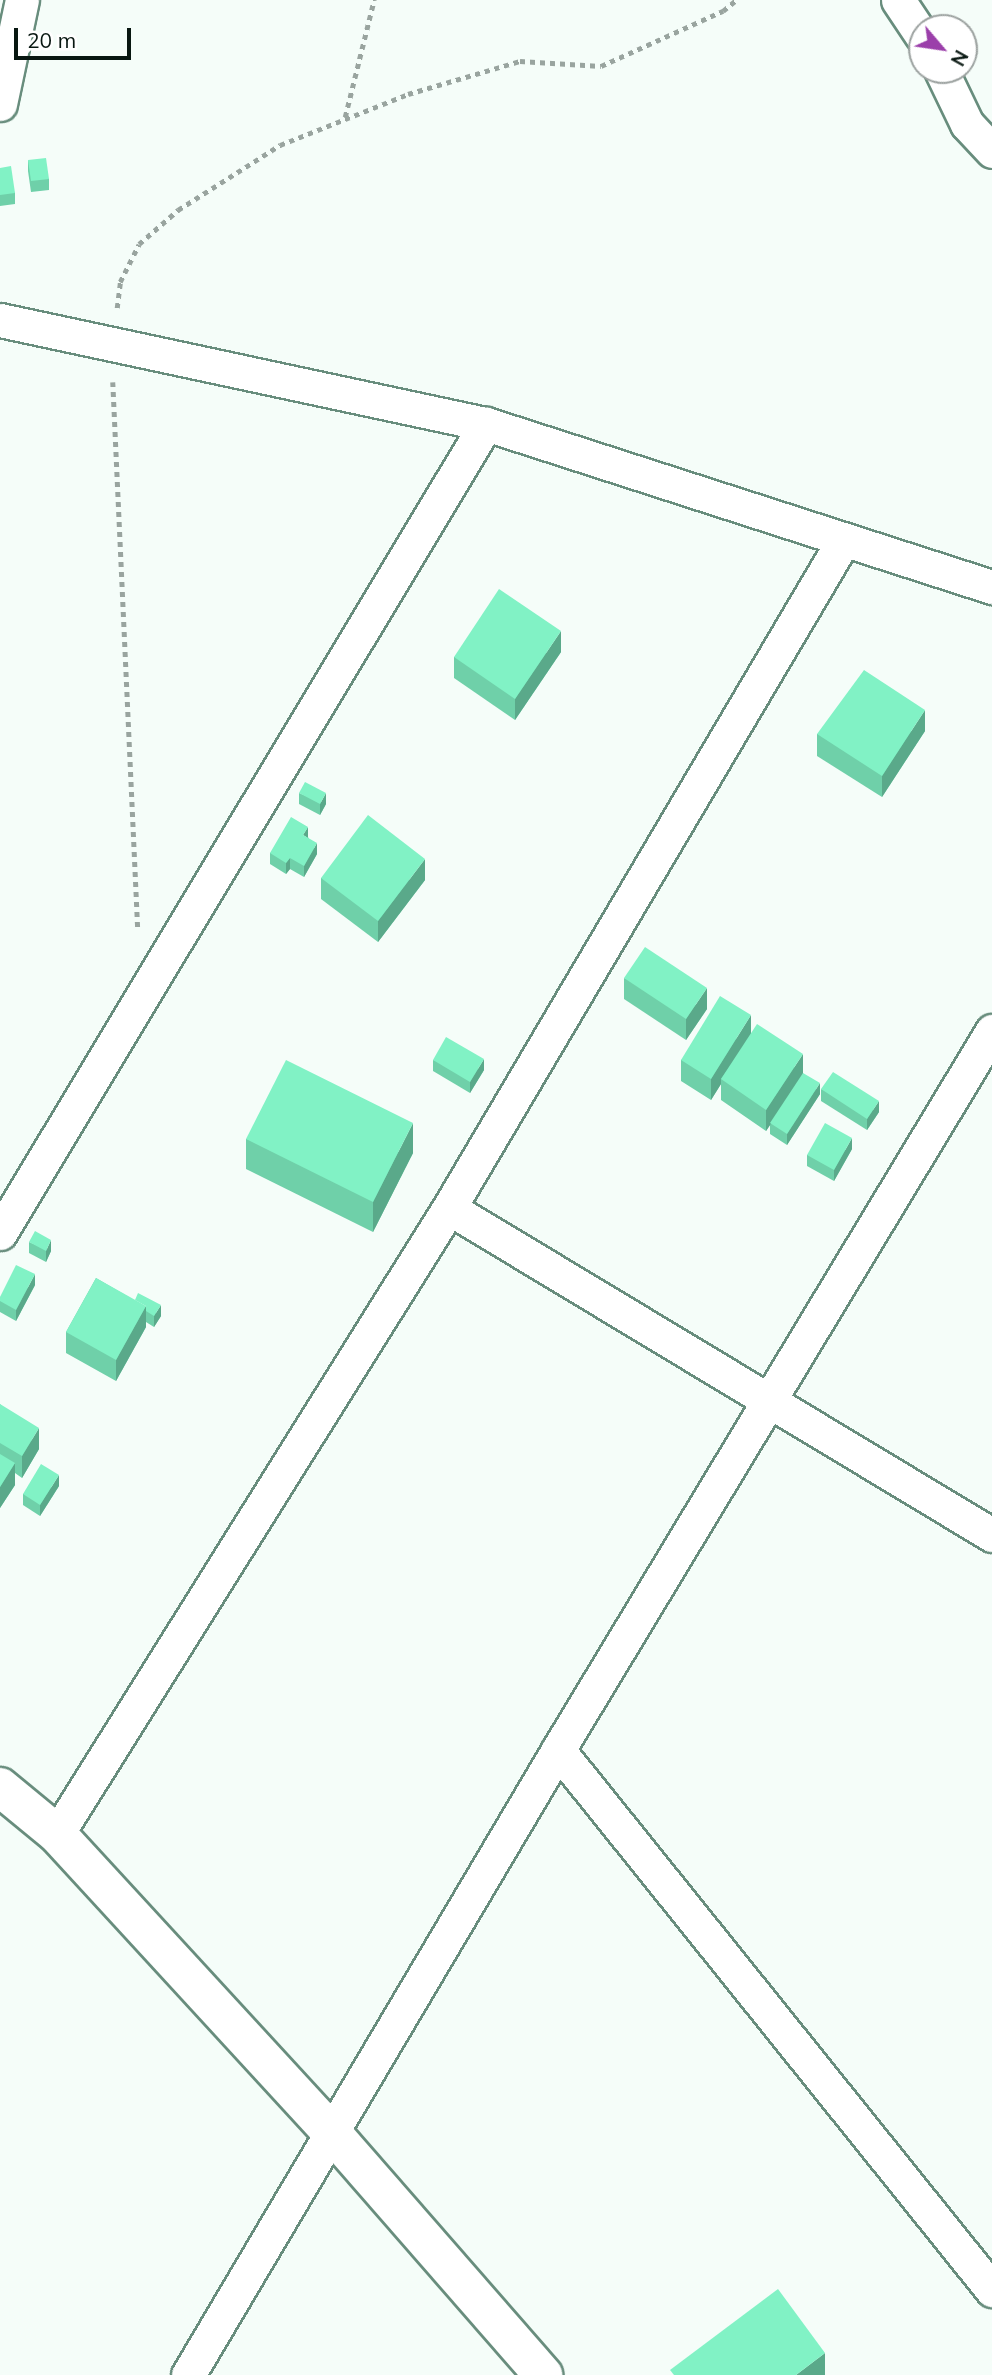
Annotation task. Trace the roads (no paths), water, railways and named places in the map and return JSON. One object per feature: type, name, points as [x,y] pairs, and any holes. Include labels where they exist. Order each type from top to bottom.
[{"type":"street","points":[[0,104],[22,0]]},
{"type":"street","points":[[898,0],[908,15]]},
{"type":"street","points":[[948,84],[967,124],[992,151]]},
{"type":"street","points":[[0,320],[486,424],[992,587]]},
{"type":"street","points":[[0,1233],[486,424]]},
{"type":"street","points":[[57,1834],[449,1208],[843,541]]},
{"type":"street","points":[[188,2375],[558,1750],[992,1031]]},
{"type":"street","points":[[449,1208],[992,1535]]},
{"type":"street","points":[[558,1750],[992,2290]]},
{"type":"street","points":[[0,1787],[57,1834],[333,2134],[543,2375]]}]
